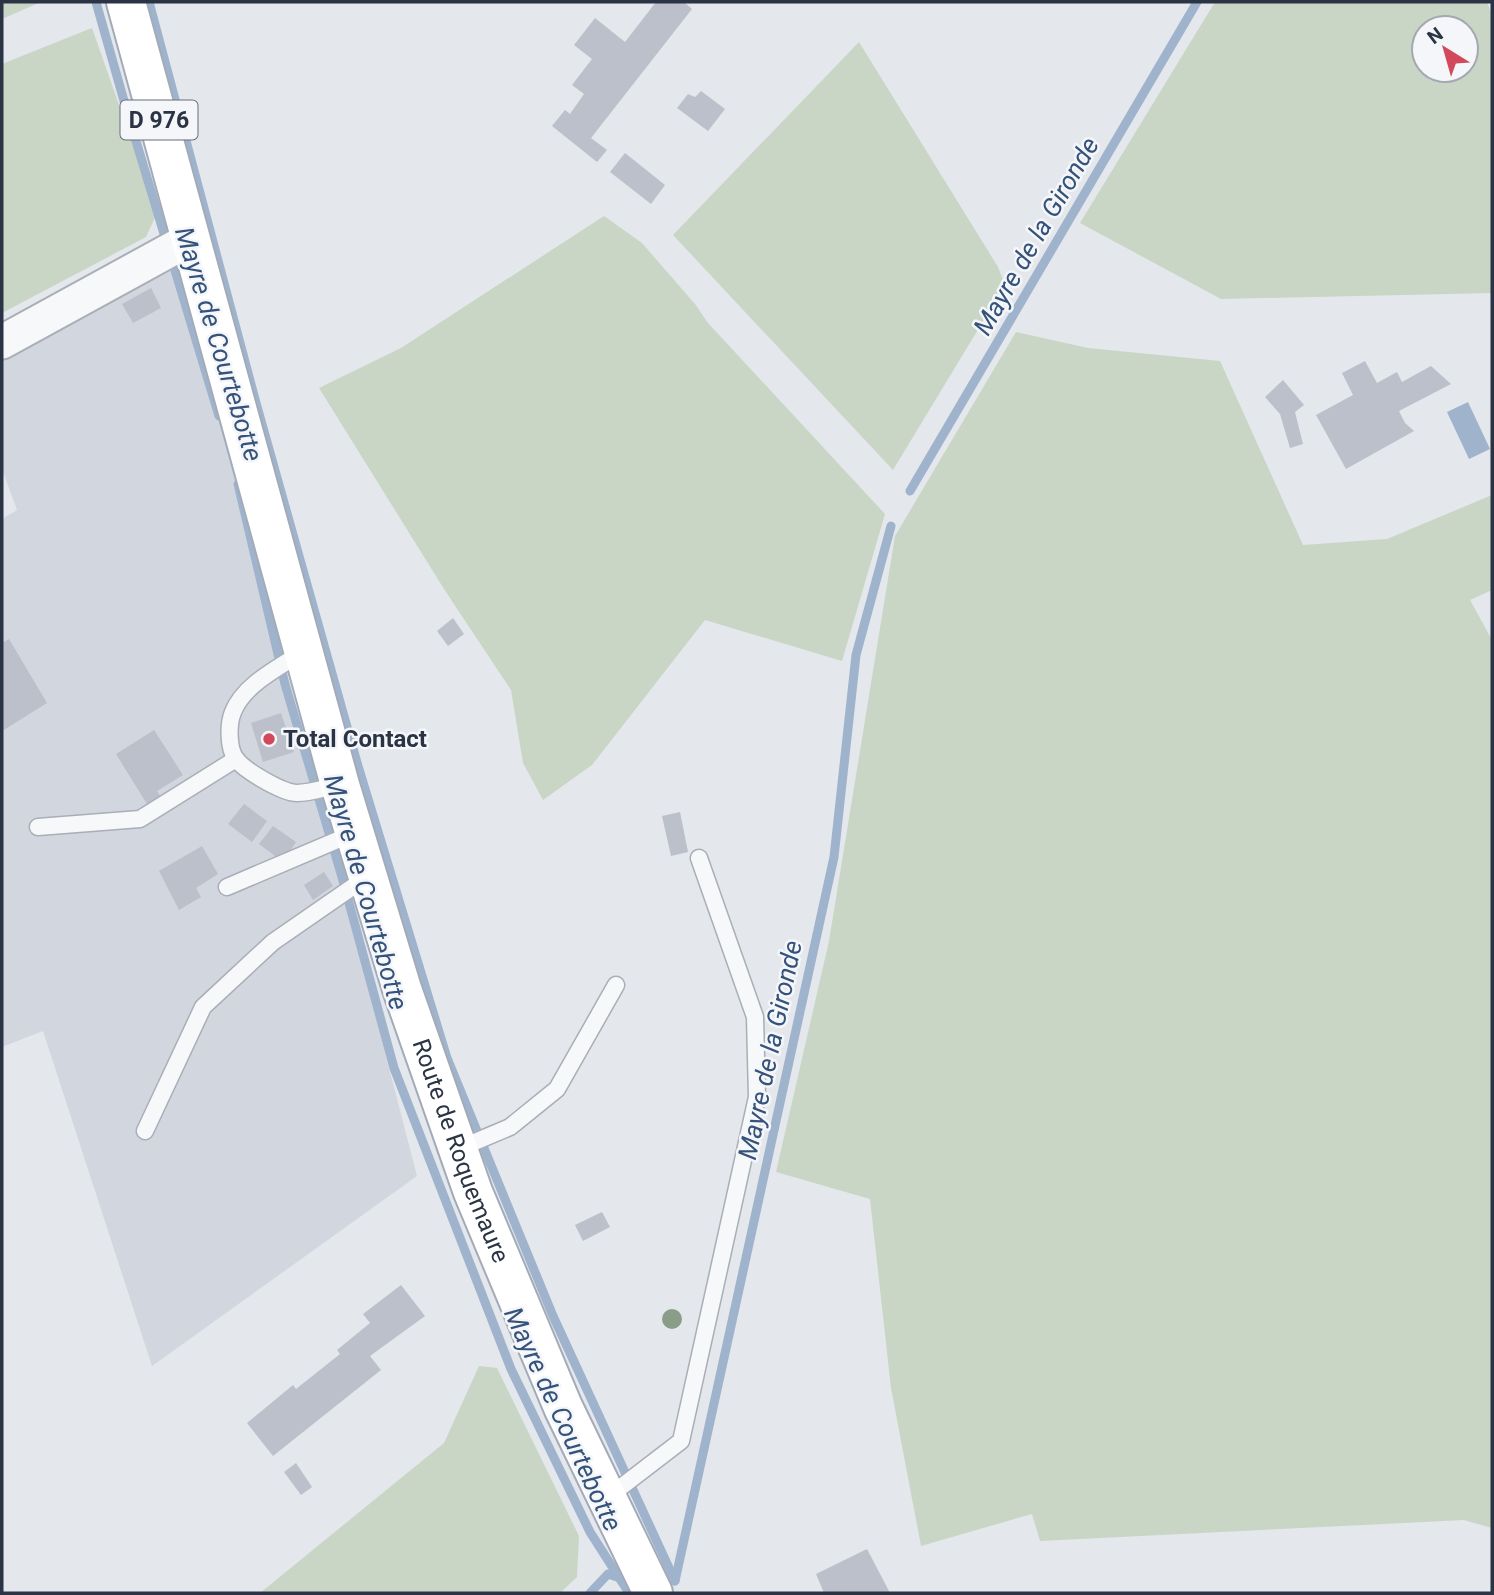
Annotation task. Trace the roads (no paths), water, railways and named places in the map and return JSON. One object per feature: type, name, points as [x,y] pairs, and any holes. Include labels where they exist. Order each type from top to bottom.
[{"type":"main road","name":"Route de Roquemaure","points":[[125,2],[192,238],[340,785],[402,989],[473,1192],[563,1407],[653,1593]]},
{"type":"street","points":[[2,342],[192,238]]},
{"type":"lane","points":[[304,651],[253,686],[233,710],[228,731],[236,759],[275,786],[296,793],[340,785]]},
{"type":"lane","points":[[38,827],[140,819],[236,759]]},
{"type":"lane","points":[[227,887],[354,832]]},
{"type":"lane","points":[[606,1499],[681,1441],[757,1097],[755,1017],[699,858]]},
{"type":"lane","points":[[145,1130],[203,1007],[274,942],[367,877]]},
{"type":"lane","points":[[458,1149],[510,1127],[557,1089],[616,985]]},
{"type":"water","points":[[1468,402],[1490,449],[1469,459],[1447,412]]},
{"type":"waterway","name":"Mayre de Courtebotte","points":[[96,2],[219,416]]},
{"type":"waterway","points":[[149,2],[256,403],[358,766],[447,1058],[553,1316],[675,1581]]},
{"type":"waterway","name":"Mayre de la Gironde","points":[[910,491],[1197,2]]},
{"type":"waterway","name":"Mayre de Courtebotte","points":[[238,484],[285,684],[342,877],[394,1068],[511,1369],[590,1532],[629,1593]]},
{"type":"waterway","name":"Mayre de la Gironde","points":[[675,1581],[834,857],[856,655],[891,526]]},
{"type":"waterway","name":"Mayre de Courtebotte","points":[[590,1593],[608,1574],[620,1578]]},
{"type":"place","name":"Total Contact","points":[[269,739]]}]
